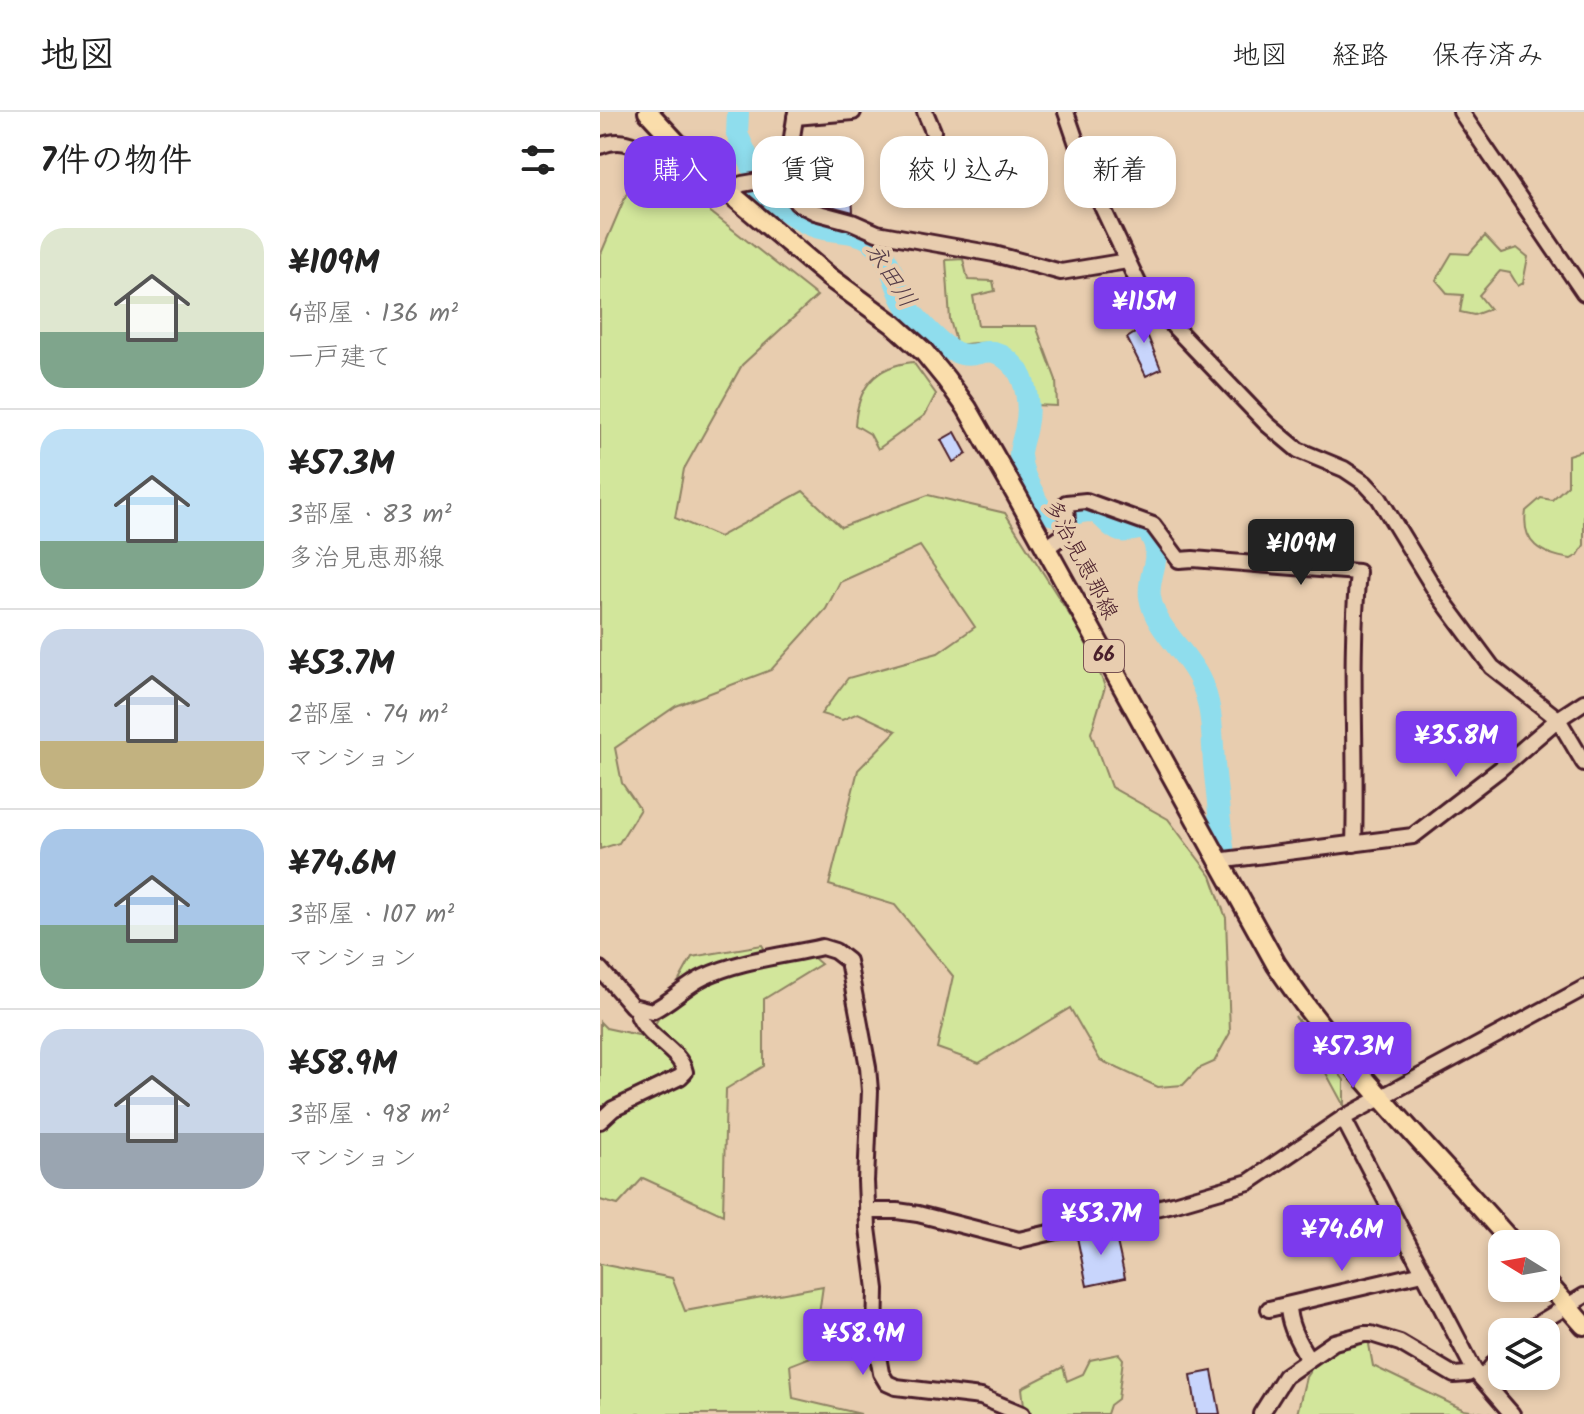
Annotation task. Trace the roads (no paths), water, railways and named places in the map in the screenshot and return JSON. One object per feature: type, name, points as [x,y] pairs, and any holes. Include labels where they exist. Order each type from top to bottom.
[{"type":"main road","name":"多治見恵那線","points":[[648,112],[670,136]]},
{"type":"main road","name":"多治見恵那線","points":[[736,197],[808,260],[893,324],[924,352],[967,408],[1276,964],[1345,1057],[1501,1230]]},
{"type":"main road","points":[[1560,1298],[1584,1325]]},
{"type":"street","points":[[792,136],[796,115],[853,112]]},
{"type":"street","points":[[925,112],[933,131]]},
{"type":"street","points":[[1066,112],[1089,179],[1141,289],[1267,424],[1298,450],[1344,469],[1365,483],[1379,498],[1437,593],[1492,667],[1558,719],[1584,763]]},
{"type":"street","points":[[1461,112],[1584,293]]},
{"type":"street","points":[[600,146],[624,141]]},
{"type":"street","points":[[807,208],[877,233],[994,254],[1061,272],[1127,261]]},
{"type":"street","points":[[1046,548],[1063,536],[1067,524],[1066,503],[1086,501],[1153,525],[1179,560],[1358,572],[1353,638],[1354,844]]},
{"type":"street","points":[[1217,861],[1413,836],[1500,769],[1558,719],[1584,702]]},
{"type":"street","points":[[600,969],[622,996],[640,1010],[652,1011],[686,986],[724,970],[822,947],[841,954],[848,961],[870,1091],[867,1211],[876,1289],[875,1339],[881,1373],[887,1383],[896,1387],[981,1397],[1022,1414]]},
{"type":"street","points":[[867,1211],[918,1214],[1010,1239],[1028,1239],[1249,1182],[1343,1118],[1584,988]]},
{"type":"street","points":[[600,1121],[613,1109],[685,1072],[683,1063],[648,1033],[638,1015],[640,1010]]},
{"type":"street","points":[[1343,1118],[1478,1374],[1512,1414]]},
{"type":"street","points":[[1269,1309],[1423,1273]]},
{"type":"street","points":[[1546,1318],[1584,1296]]},
{"type":"street","points":[[1288,1305],[1294,1332],[1309,1359]]},
{"type":"street","points":[[1261,1414],[1285,1376],[1334,1342],[1371,1334],[1400,1343],[1454,1375],[1478,1374],[1488,1365]]},
{"type":"waterway","name":"永田川","points":[[738,112],[737,134],[755,173],[755,186],[805,223],[862,236],[876,245],[889,265],[907,306],[926,329],[949,349],[964,355],[997,353],[1015,367],[1025,387],[1027,403],[1020,455],[1023,471],[1041,508],[1059,516],[1095,512],[1120,531],[1144,528],[1151,537],[1156,554],[1150,588],[1153,609],[1194,669],[1207,700],[1224,855]]}]
